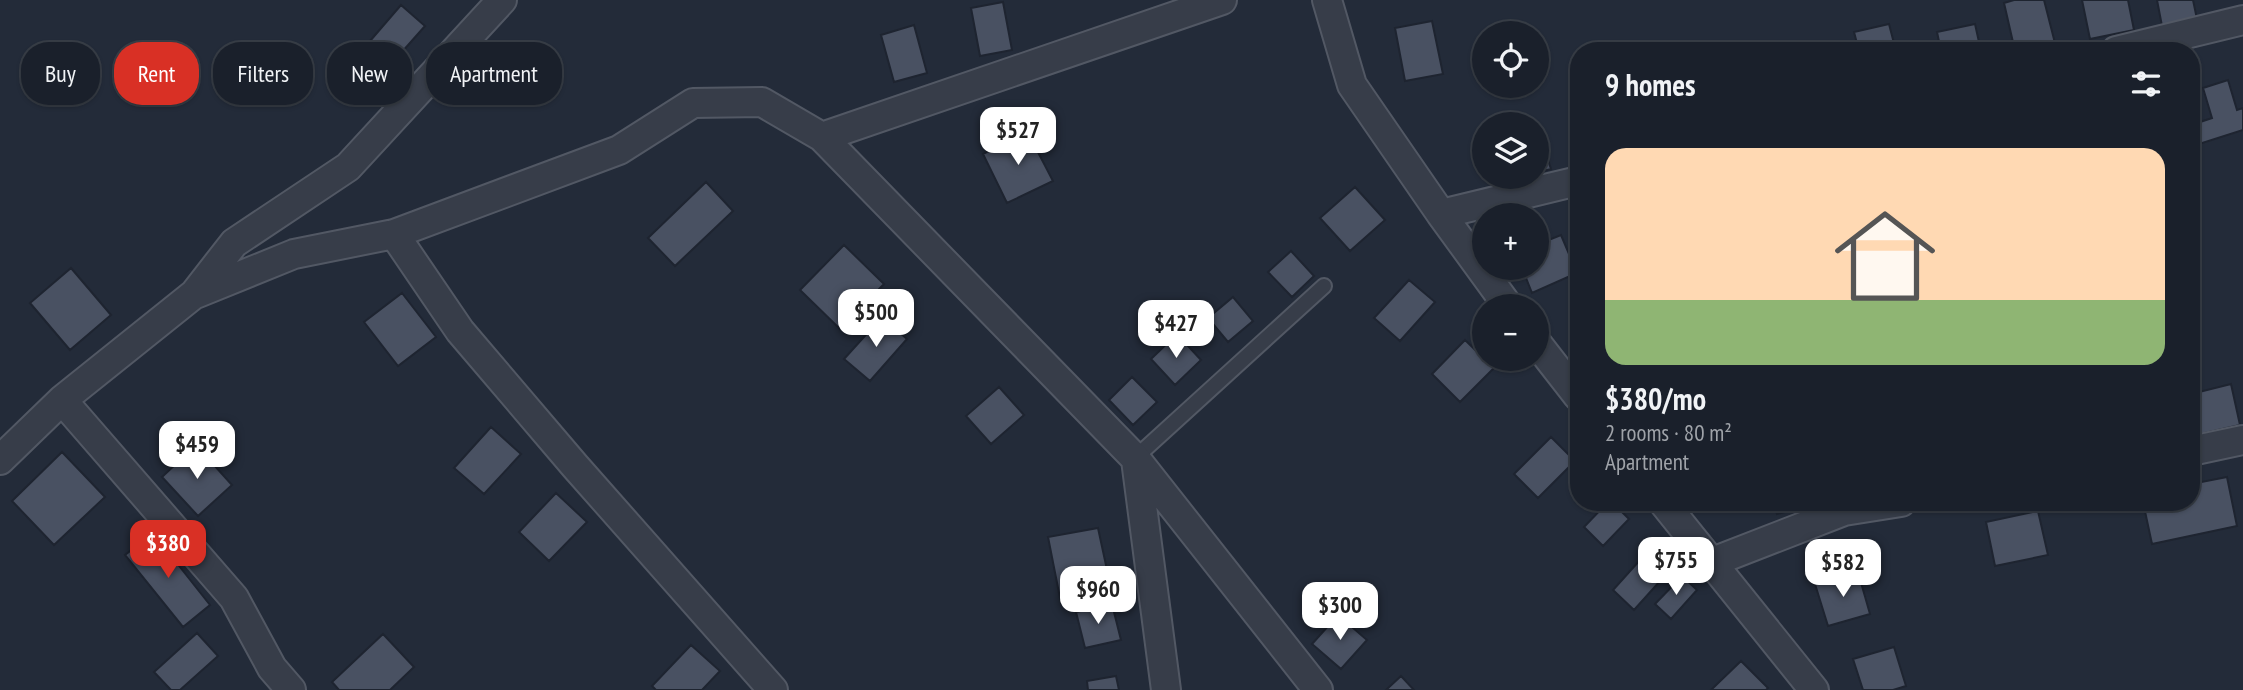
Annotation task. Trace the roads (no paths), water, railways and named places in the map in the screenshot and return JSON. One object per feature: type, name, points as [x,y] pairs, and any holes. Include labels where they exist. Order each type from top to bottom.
[{"type":"street","points":[[0,460],[62,400],[193,295],[234,243],[348,167],[502,0]]},
{"type":"street","points":[[822,137],[1222,0]]},
{"type":"street","points":[[1327,0],[1352,85],[1499,294]]},
{"type":"street","points":[[2153,42],[2243,20]]},
{"type":"street","points":[[193,295],[295,254],[394,234],[619,150],[693,103],[762,102],[822,137],[1135,458],[1318,690]]},
{"type":"street","points":[[1441,214],[1570,183]]},
{"type":"street","points":[[394,234],[460,331],[773,690]]},
{"type":"street","points":[[1549,359],[1570,386]]},
{"type":"street","points":[[62,400],[234,598],[272,668],[291,690]]},
{"type":"street","points":[[2200,449],[2243,440]]},
{"type":"street","points":[[1135,458],[1166,690]]},
{"type":"street","points":[[1670,511],[1814,690]]},
{"type":"street","points":[[1710,563],[1844,511]]},
{"type":"lane","points":[[1135,458],[1324,286]]}]
